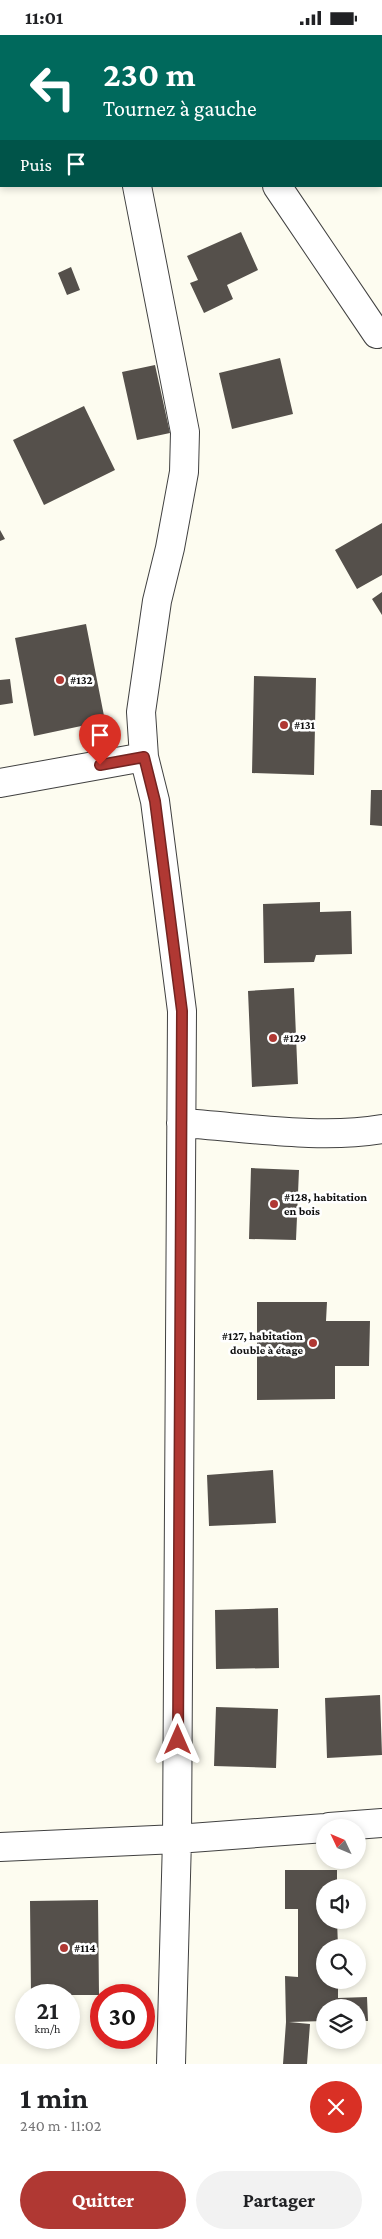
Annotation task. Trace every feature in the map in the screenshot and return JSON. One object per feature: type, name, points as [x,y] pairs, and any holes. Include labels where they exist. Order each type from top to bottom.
[{"type":"street","points":[[137,187],[185,433],[184,472],[170,548],[157,601],[144,678],[141,712],[144,757],[155,801],[182,1011],[177,1839],[171,2064]]},
{"type":"street","points":[[278,187],[380,331]]},
{"type":"street","points":[[0,783],[144,757]]},
{"type":"street","points":[[181,1123],[325,1133],[361,1133],[382,1129]]},
{"type":"street","points":[[366,1824],[382,1823]]},
{"type":"street","points":[[0,1847],[177,1839],[316,1829]]},
{"type":"building","points":[[241,232],[258,270],[227,285],[233,299],[204,313],[190,283],[198,280],[187,256]]},
{"type":"building","points":[[71,267],[80,290],[67,295],[58,273]]},
{"type":"building","points":[[280,358],[293,414],[232,429],[219,373]]},
{"type":"building","points":[[155,365],[170,433],[137,440],[122,372]]},
{"type":"building","points":[[84,406],[115,470],[44,505],[13,440]]},
{"type":"building","points":[[382,523],[382,575],[357,589],[335,550]]},
{"type":"building","points":[[0,530],[5,539],[0,541]]},
{"type":"building","points":[[382,592],[382,615],[372,599]]},
{"type":"building","name":"#132","points":[[86,624],[105,721],[34,736],[15,638]]},
{"type":"building","name":"#131","points":[[254,676],[316,678],[314,775],[252,773]]},
{"type":"building","points":[[10,679],[13,703],[0,705],[0,680]]},
{"type":"building","points":[[371,790],[382,790],[382,826],[370,825]]},
{"type":"building","points":[[320,902],[320,912],[351,911],[352,954],[316,955],[314,962],[264,963],[263,904]]},
{"type":"building","name":"#129","points":[[294,988],[298,1084],[252,1087],[248,991]]},
{"type":"building","name":"#128, habitation en bois","points":[[251,1168],[299,1170],[296,1240],[249,1239]]},
{"type":"building","name":"#127, habitation double à étage","points":[[257,1302],[327,1302],[326,1321],[370,1321],[369,1366],[335,1366],[335,1399],[257,1400]]},
{"type":"building","points":[[273,1470],[276,1523],[209,1526],[207,1475]]},
{"type":"building","points":[[278,1608],[279,1668],[216,1669],[215,1610]]},
{"type":"building","points":[[380,1695],[382,1755],[327,1758],[325,1698]]},
{"type":"building","points":[[216,1707],[278,1709],[276,1768],[214,1766]]},
{"type":"building","points":[[285,1870],[337,1870],[337,1879],[316,1879],[316,1929],[337,1929],[338,1939],[316,1939],[316,1989],[338,1989],[338,1998],[367,1997],[368,2021],[366,2021],[366,1999],[316,1999],[316,2021],[289,2022],[310,2024],[307,2064],[283,2064],[286,2022],[285,1976],[298,1977],[298,1909],[285,1909]]},
{"type":"building","name":"#114","points":[[98,1900],[99,1984],[90,1984],[90,1995],[80,1995],[80,1984],[31,1984],[30,1901]]},
{"type":"place","name":"#132","points":[[60,680]]},
{"type":"place","name":"#131","points":[[284,725]]},
{"type":"place","name":"#129","points":[[273,1038]]},
{"type":"place","name":"#128, habitation en bois","points":[[274,1204]]},
{"type":"place","name":"#127, habitation double à étage","points":[[313,1343]]},
{"type":"place","name":"#114","points":[[64,1948]]},
{"type":"route","points":[[100,765],[144,757],[155,801],[182,1011],[178,1740]]}]
